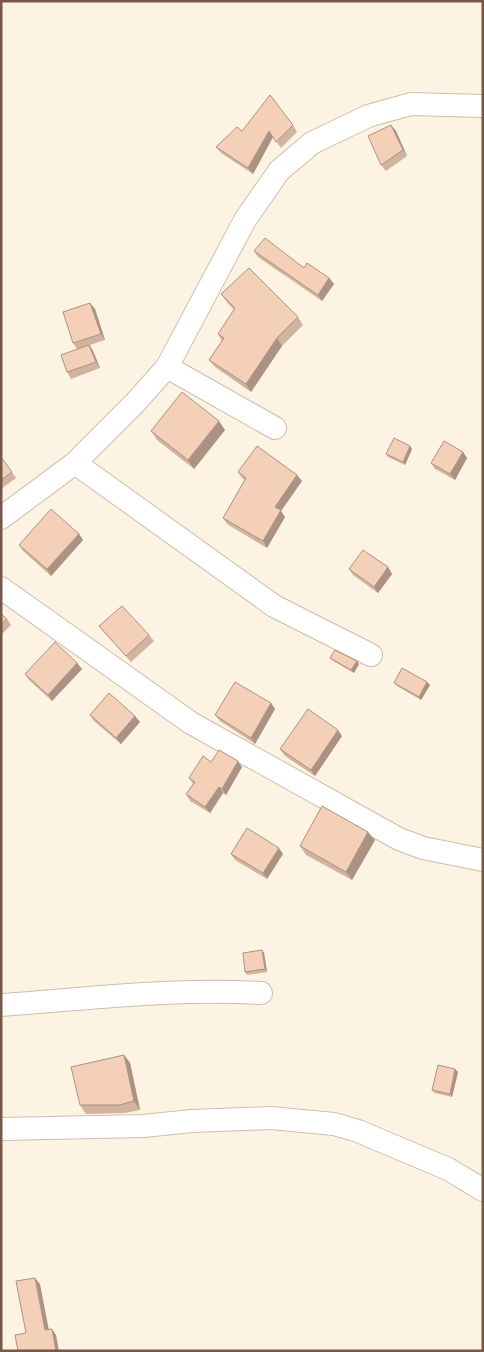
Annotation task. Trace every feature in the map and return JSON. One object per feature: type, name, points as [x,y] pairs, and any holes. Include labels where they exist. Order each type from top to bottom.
[{"type":"street","points":[[1,518],[76,464],[167,367],[245,220],[279,171],[312,143],[368,116],[411,104],[483,106]]},
{"type":"street","points":[[167,367],[275,428]]},
{"type":"street","points":[[76,464],[274,606],[371,654]]},
{"type":"street","points":[[1,588],[183,717],[243,753],[399,839],[423,848],[483,860]]},
{"type":"street","points":[[1,1005],[160,993],[215,991],[261,994]]},
{"type":"street","points":[[1,1129],[143,1126],[192,1121],[271,1118],[334,1124],[358,1131],[448,1169],[483,1190]]},
{"type":"building","points":[[270,95],[293,125],[276,142],[269,131],[248,168],[216,147],[237,127],[242,131]]},
{"type":"building","points":[[391,125],[403,150],[381,165],[368,136]]},
{"type":"building","points":[[265,238],[304,268],[307,263],[329,278],[318,295],[254,251]]},
{"type":"building","points":[[249,268],[298,317],[277,338],[246,384],[209,360],[224,338],[218,334],[235,308],[221,294]]},
{"type":"building","points":[[90,303],[101,334],[73,343],[63,312]]},
{"type":"building","points":[[89,345],[96,362],[67,372],[61,355]]},
{"type":"building","points":[[182,392],[219,421],[188,460],[151,431]]},
{"type":"building","points":[[394,438],[410,446],[403,462],[386,454]]},
{"type":"building","points":[[444,441],[463,452],[450,474],[431,463]]},
{"type":"building","points":[[257,446],[297,475],[275,507],[281,510],[263,541],[223,518],[246,478],[238,472]]},
{"type":"building","points":[[1,457],[12,472],[1,480]]},
{"type":"building","points":[[51,509],[79,534],[47,569],[19,545]]},
{"type":"building","points":[[363,550],[388,567],[374,587],[349,569]]},
{"type":"building","points":[[122,606],[149,635],[126,656],[99,626]]},
{"type":"building","points":[[1,614],[7,619],[1,624]]},
{"type":"building","points":[[55,642],[77,663],[48,695],[25,674]]},
{"type":"building","points":[[335,650],[357,661],[351,670],[330,658]]},
{"type":"building","points":[[402,668],[427,682],[419,697],[394,683]]},
{"type":"building","points":[[235,682],[271,703],[251,738],[215,715]]},
{"type":"building","points":[[109,693],[135,716],[116,738],[90,715]]},
{"type":"building","points":[[308,709],[338,730],[311,770],[280,749]]},
{"type":"building","points":[[219,750],[238,761],[222,789],[219,787],[205,807],[186,794],[195,782],[189,778],[203,756],[211,762]]},
{"type":"building","points":[[322,806],[368,832],[346,872],[300,846]]},
{"type":"building","points":[[247,828],[279,848],[263,873],[231,854]]},
{"type":"building","points":[[262,950],[265,969],[245,972],[243,953]]},
{"type":"building","points":[[124,1055],[134,1101],[119,1105],[80,1105],[71,1067]]},
{"type":"building","points":[[438,1065],[455,1069],[450,1094],[432,1090]]},
{"type":"building","points":[[35,1278],[45,1330],[52,1329],[56,1351],[18,1351],[15,1335],[26,1333],[16,1281]]}]
